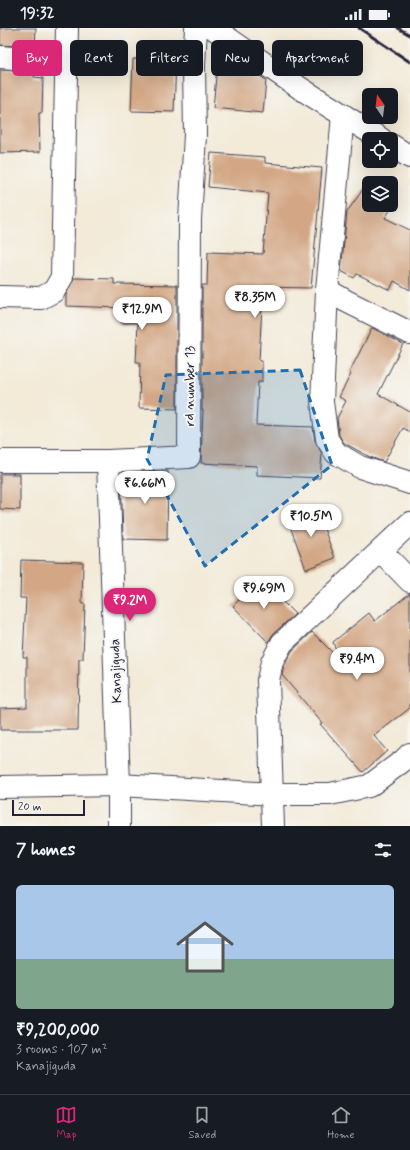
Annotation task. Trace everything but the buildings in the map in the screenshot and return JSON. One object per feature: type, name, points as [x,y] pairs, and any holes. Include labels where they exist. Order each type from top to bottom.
[{"type":"street","points":[[0,297],[41,298],[54,291],[62,277],[67,28]]},
{"type":"street","name":"rd number 13","points":[[108,461],[189,457],[190,220],[195,135],[194,65],[196,28]]},
{"type":"street","points":[[213,28],[370,132]]},
{"type":"street","points":[[0,57],[67,62]]},
{"type":"street","points":[[343,115],[327,290],[322,402],[327,439],[336,453],[360,467],[410,483]]},
{"type":"street","points":[[398,150],[410,157]]},
{"type":"street","points":[[327,290],[346,302],[410,332]]},
{"type":"street","points":[[0,461],[108,461]]},
{"type":"street","name":"Kanajiguda","points":[[108,461],[119,826]]},
{"type":"street","points":[[273,826],[268,680],[272,662],[282,644],[410,523]]},
{"type":"street","points":[[381,551],[410,581]]},
{"type":"street","points":[[0,787],[118,785],[273,794],[330,794],[369,786],[410,754]]},
{"type":"highlighted area","points":[[300,370],[332,465],[205,566],[147,459],[166,375]]},
{"type":"railway","points":[[359,28],[410,62]]},
{"type":"railway","points":[[398,28],[410,35]]}]
